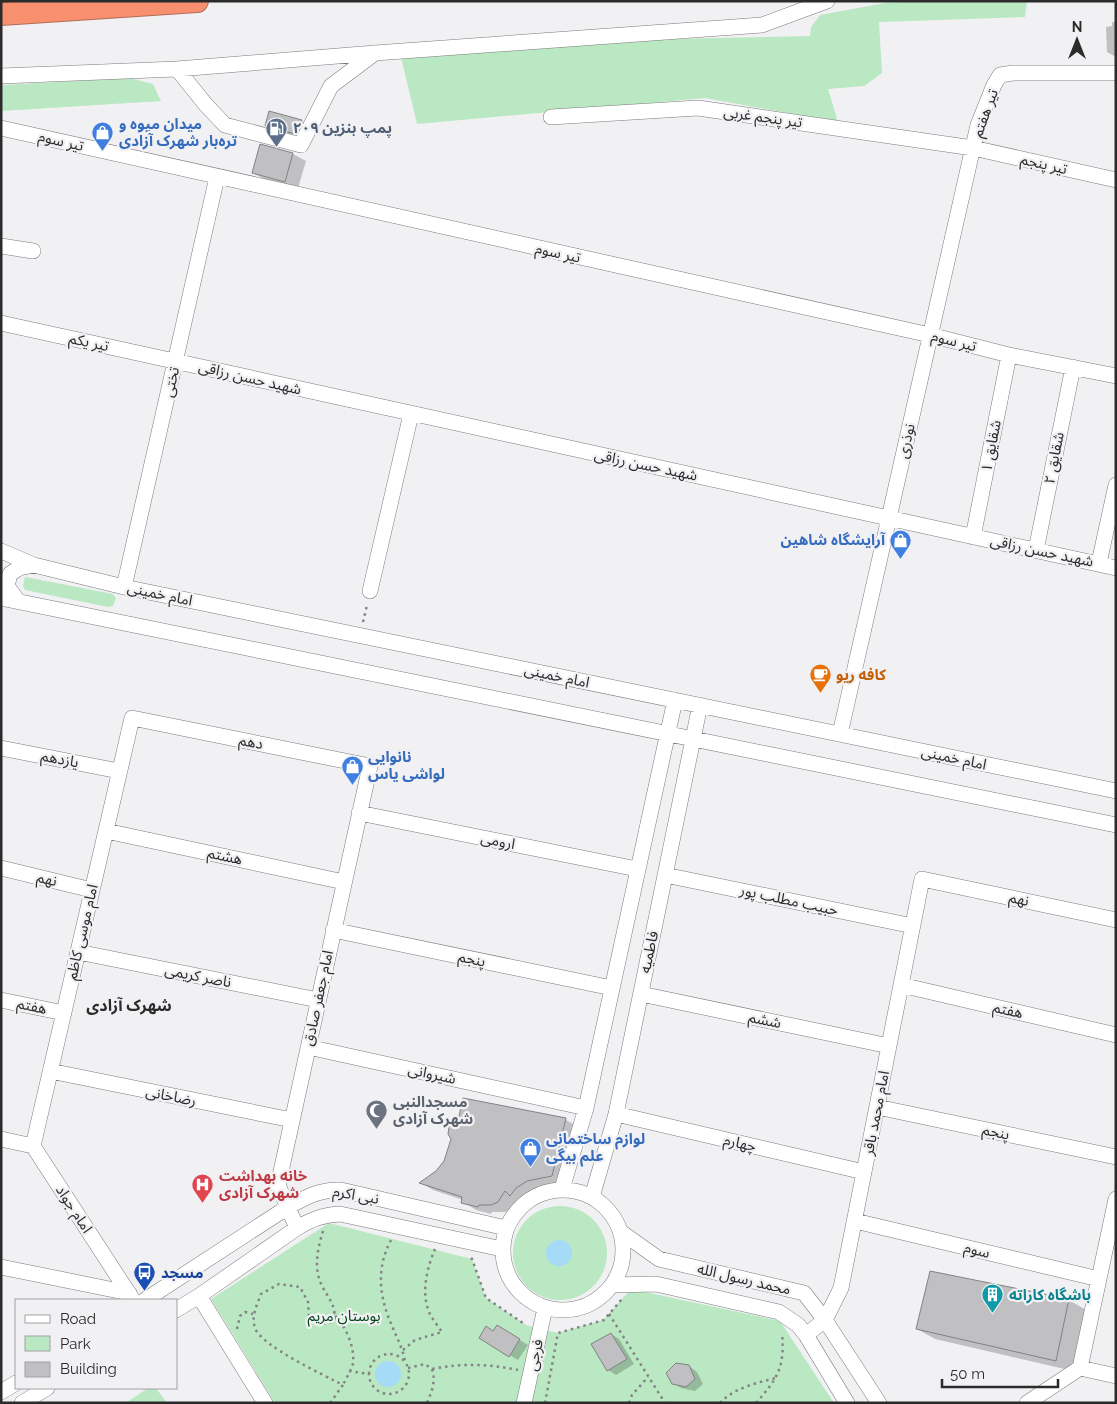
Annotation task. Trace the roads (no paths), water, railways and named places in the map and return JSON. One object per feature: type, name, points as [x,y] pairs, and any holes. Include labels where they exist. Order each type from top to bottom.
[{"type":"highway","points":[[1,14],[197,1]]},
{"type":"street","points":[[1,76],[178,69],[762,25],[827,1]]},
{"type":"street","points":[[178,69],[206,105],[225,125],[301,145],[331,86],[375,53]]},
{"type":"street","name":"تیر هفتم","points":[[973,148],[978,125],[1000,75],[1013,73],[1116,73]]},
{"type":"street","name":"تیر پنجم غربی","points":[[551,117],[698,108],[973,148]]},
{"type":"street","name":"تیر سوم","points":[[1,128],[930,335],[1009,355],[1116,376]]},
{"type":"street","name":"تیر پنجم","points":[[973,148],[1116,180]]},
{"type":"street","name":"نوذری","points":[[840,734],[973,148]]},
{"type":"street","name":"تختی","points":[[124,587],[217,177]]},
{"type":"street","points":[[1,246],[33,251]]},
{"type":"street","name":"تیر یکم","points":[[1,323],[176,361]]},
{"type":"street","name":"شقایق ۱","points":[[973,537],[1009,355]]},
{"type":"street","name":"شهید حسن رزاقی","points":[[176,361],[1116,568]]},
{"type":"street","name":"شقایق ۲","points":[[1036,550],[1072,367]]},
{"type":"street","points":[[370,591],[412,414]]},
{"type":"street","points":[[1099,564],[1116,485]]},
{"type":"street","name":"امام خمینی","points":[[1,551],[34,565],[124,587],[1116,791]]},
{"type":"street","points":[[18,601],[8,586],[10,574],[19,568],[34,565]]},
{"type":"street","points":[[1,598],[1116,825]]},
{"type":"street","name":"فاطمیه","points":[[562,1189],[586,1108],[675,700]]},
{"type":"street","name":"فاطمیه","points":[[592,1197],[616,1114],[700,705]]},
{"type":"street","name":"دهم","points":[[132,718],[370,766]]},
{"type":"street","name":"امام موسی کاظم","points":[[33,1146],[132,718]]},
{"type":"street","name":"یازدهم","points":[[1,748],[119,771]]},
{"type":"street","name":"امام جعفر صادق","points":[[297,1228],[278,1184],[370,766]]},
{"type":"street","name":"ارومی","points":[[359,813],[637,869]]},
{"type":"street","name":"هشتم","points":[[106,831],[344,882]]},
{"type":"street","name":"نهم","points":[[1,868],[92,890]]},
{"type":"street","name":"حبیب مطلب پور","points":[[665,875],[912,926]]},
{"type":"street","name":"نهم","points":[[922,879],[1116,920]]},
{"type":"street","name":"امام محمد باقر","points":[[806,1335],[825,1320],[841,1288],[922,879]]},
{"type":"street","name":"پنجم","points":[[333,930],[612,988]]},
{"type":"street","name":"ناصر کریمی","points":[[78,952],[318,1000]]},
{"type":"street","name":"هفتم","points":[[901,985],[1116,1035]]},
{"type":"street","name":"ششم","points":[[641,994],[889,1046]]},
{"type":"street","name":"هفتم","points":[[1,1000],[64,1013]]},
{"type":"street","name":"شیروانی","points":[[308,1047],[586,1108]]},
{"type":"street","name":"رضاخانی","points":[[50,1072],[292,1120]]},
{"type":"street","name":"پنجم","points":[[877,1107],[1116,1157]]},
{"type":"street","name":"چهارم","points":[[616,1114],[864,1172]]},
{"type":"street","points":[[1,1139],[33,1146]]},
{"type":"street","name":"امام جواد","points":[[33,1146],[131,1297]]},
{"type":"street","name":"محمد رسول الله","points":[[562,1189],[577,1191],[592,1197],[610,1212],[621,1232],[623,1260],[619,1273],[612,1285],[599,1299],[582,1307],[563,1310],[545,1308],[530,1301],[518,1292],[509,1279],[504,1264],[502,1249],[506,1228],[515,1212],[528,1200],[544,1192],[562,1189]]},
{"type":"street","name":"نبی اکرم","points":[[147,1299],[288,1207],[309,1195],[327,1190],[341,1190],[506,1228]]},
{"type":"street","points":[[1027,1403],[1080,1368],[1099,1279],[1113,1226],[1116,1199]]},
{"type":"street","name":"نبی اکرم","points":[[178,1309],[297,1228],[313,1218],[325,1215],[340,1214],[502,1249]]},
{"type":"street","name":"سوم","points":[[855,1220],[1099,1279]]},
{"type":"street","name":"محمد رسول الله","points":[[621,1232],[659,1259],[804,1293],[825,1320],[879,1403]]},
{"type":"street","points":[[1,1267],[131,1297]]},
{"type":"street","name":"محمد رسول الله","points":[[612,1285],[656,1284],[779,1312],[798,1325],[806,1335],[847,1403]]},
{"type":"street","points":[[199,1296],[265,1403]]},
{"type":"street","name":"فرجی","points":[[524,1403],[545,1308]]},
{"type":"street","points":[[1080,1368],[1116,1376]]},
{"type":"street","points":[[1,1392],[15,1384]]},
{"type":"street","points":[[22,1403],[45,1389]]},
{"type":"water","points":[[559,1240],[568,1244],[572,1253],[568,1262],[559,1266],[550,1262],[546,1253],[550,1244]]},
{"type":"water","points":[[388,1361],[397,1365],[401,1374],[397,1383],[388,1387],[379,1383],[375,1374],[379,1365]]},
{"type":"place","name":"پمپ بنزین ۲۰۹","points":[[277,147]]},
{"type":"place","name":"میدان میوه و تره‌بار شهرک آزادی","points":[[103,152]]},
{"type":"place","name":"آرایشگاه شاهین","points":[[901,559]]},
{"type":"place","name":"کافه ریو","points":[[820,694]]},
{"type":"place","name":"نانوایی لواشی یاس","points":[[352,785]]},
{"type":"place","name":"مسجدالنبی شهرک آزادی","points":[[377,1130]]},
{"type":"place","name":"لوازم ساختمانی علم بیگی","points":[[530,1167]]},
{"type":"place","name":"خانه بهداشت شهرک آزادی","points":[[203,1204]]},
{"type":"place","name":"مسجد","points":[[145,1292]]},
{"type":"place","name":"باشگاه کاراته","points":[[993,1314]]},
{"type":"district","name":"شهرک آزادی","points":[[129,1005]]},
{"type":"park label","name":"بوستان مریم","points":[[344,1316]]}]
